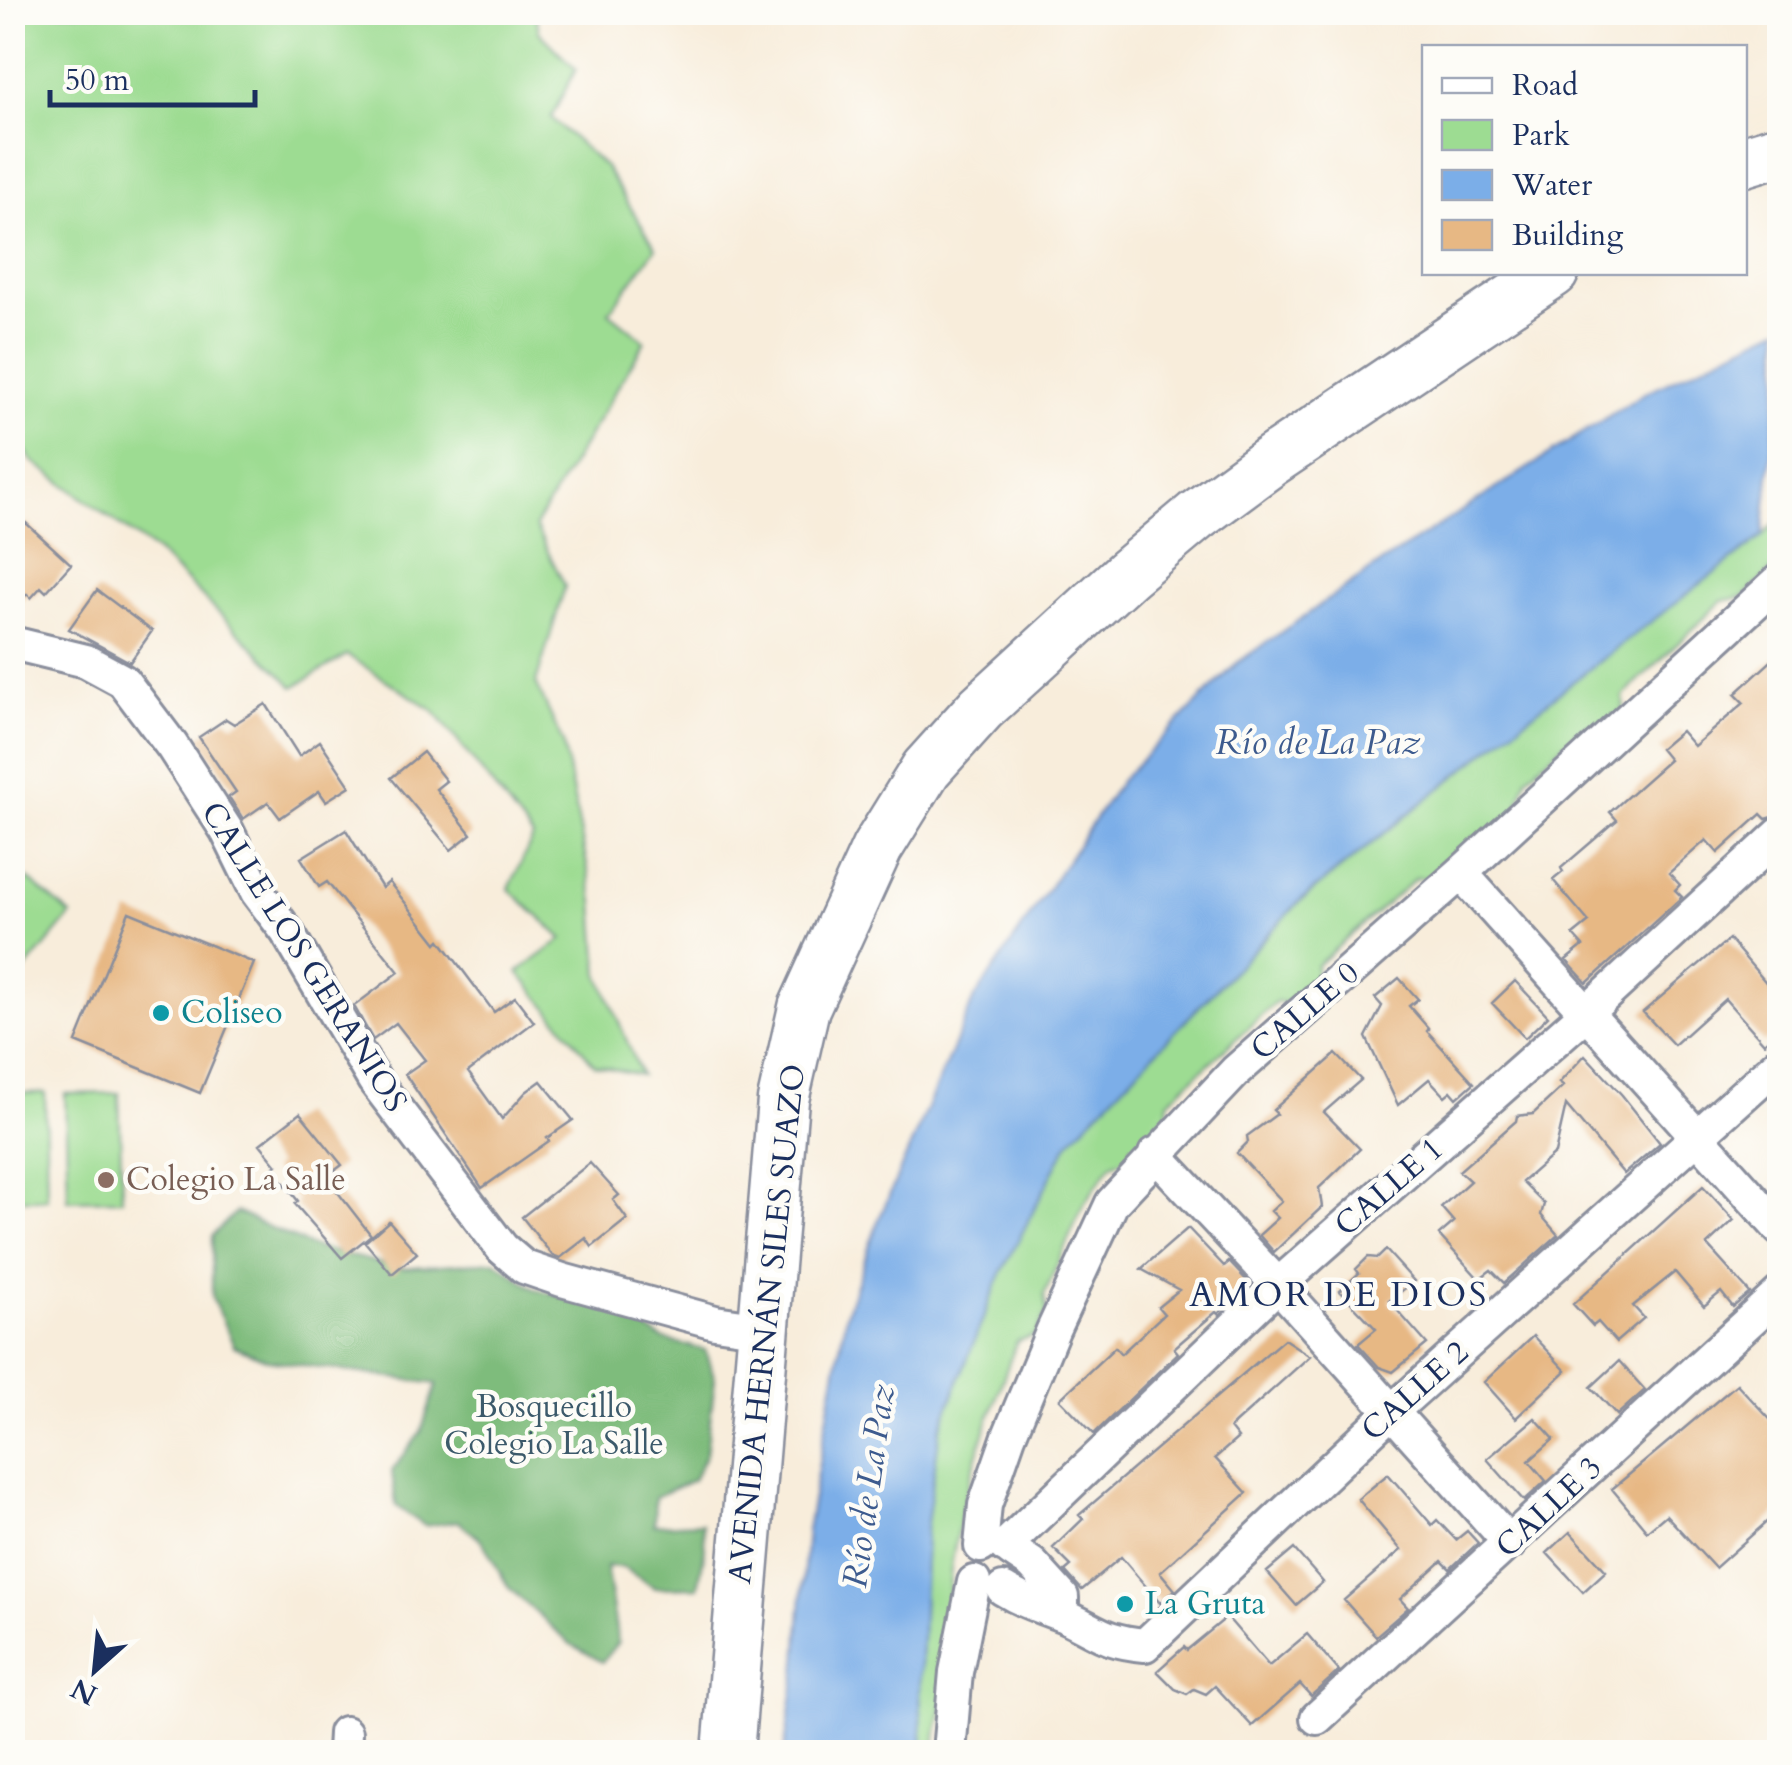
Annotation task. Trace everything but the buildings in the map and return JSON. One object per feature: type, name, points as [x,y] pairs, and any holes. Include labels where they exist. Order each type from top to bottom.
[{"type":"main road","points":[[1747,160],[1780,150]]},
{"type":"main road","name":"AVENIDA HERNÁN SILES SUAZO","points":[[728,1752],[783,1100],[804,1008],[877,848],[926,769],[981,708],[1196,516],[1268,463],[1549,275]]},
{"type":"street","name":"CALLE 0","points":[[991,1587],[969,1566],[970,1558],[999,1547],[985,1506],[1053,1330],[1112,1204],[1236,1071],[1773,598]]},
{"type":"street","name":"CALLE LOS GERANIOS","points":[[12,643],[86,661],[123,680],[172,746],[227,832],[257,892],[287,932],[374,1080],[502,1248],[524,1267],[562,1280],[715,1322],[762,1329]]},
{"type":"street","name":"CALLE 1","points":[[999,1547],[1278,1285],[1586,1013],[1780,834]]},
{"type":"street","points":[[1461,872],[1780,1230]]},
{"type":"street","name":"CALLE 2","points":[[1062,1615],[1096,1635],[1119,1643],[1145,1645],[1391,1412],[1780,1062]]},
{"type":"street","points":[[1155,1154],[1510,1543]]},
{"type":"street","name":"CALLE 3","points":[[1317,1718],[1780,1293]]},
{"type":"street","points":[[949,1752],[956,1672],[968,1618],[991,1587],[1062,1615],[1062,1598],[1032,1564],[999,1547]]},
{"type":"green space","points":[[13,12],[536,13],[539,32],[576,69],[551,118],[605,167],[656,248],[609,312],[645,341],[535,526],[565,586],[536,683],[563,743],[594,901],[599,974],[641,1075],[595,1065],[518,972],[563,939],[509,889],[533,837],[434,711],[347,655],[294,687],[158,553],[31,460],[13,430]]},
{"type":"green space","points":[[1779,519],[1779,563],[1745,596],[1722,601],[1623,696],[1624,708],[1602,728],[1584,727],[1527,777],[1516,813],[1432,878],[1416,878],[1317,965],[1314,986],[1294,1003],[1276,1002],[1168,1101],[1168,1113],[1124,1160],[1111,1164],[1084,1204],[1044,1295],[1047,1311],[1035,1336],[1017,1341],[979,1450],[952,1562],[948,1677],[936,1752],[923,1752],[920,1694],[926,1530],[940,1429],[998,1280],[1068,1143],[1302,900],[1571,683],[1763,536]]},
{"type":"green space","points":[[27,878],[71,915],[13,985],[13,895]]},
{"type":"green space","points":[[13,1093],[45,1093],[47,1199],[13,1199]]},
{"type":"green space","points":[[119,1093],[122,1199],[68,1200],[65,1094]]},
{"type":"green space","name":"Bosquecillo Colegio La Salle","points":[[236,1212],[310,1246],[400,1268],[495,1261],[535,1289],[610,1307],[663,1339],[705,1350],[715,1379],[706,1454],[693,1480],[655,1497],[654,1525],[702,1523],[705,1549],[698,1587],[655,1588],[622,1567],[606,1566],[618,1642],[602,1662],[569,1643],[509,1588],[482,1541],[458,1521],[425,1526],[396,1506],[392,1471],[421,1432],[437,1384],[268,1360],[234,1346],[212,1298],[212,1236]]},
{"type":"water","name":"Río de La Paz","points":[[1779,328],[1779,379],[1763,536],[1571,683],[1302,899],[1068,1143],[998,1280],[940,1429],[926,1530],[920,1694],[923,1752],[784,1752],[796,1674],[807,1530],[846,1314],[877,1224],[973,1001],[1121,780],[1237,663],[1378,565],[1643,394]]},
{"type":"place","name":"Coliseo","points":[[161,1013]]},
{"type":"place","name":"Colegio La Salle","points":[[106,1180]]},
{"type":"place","name":"La Gruta","points":[[1125,1604]]},
{"type":"district","name":"AMOR DE DIOS","points":[[1339,1295]]}]
